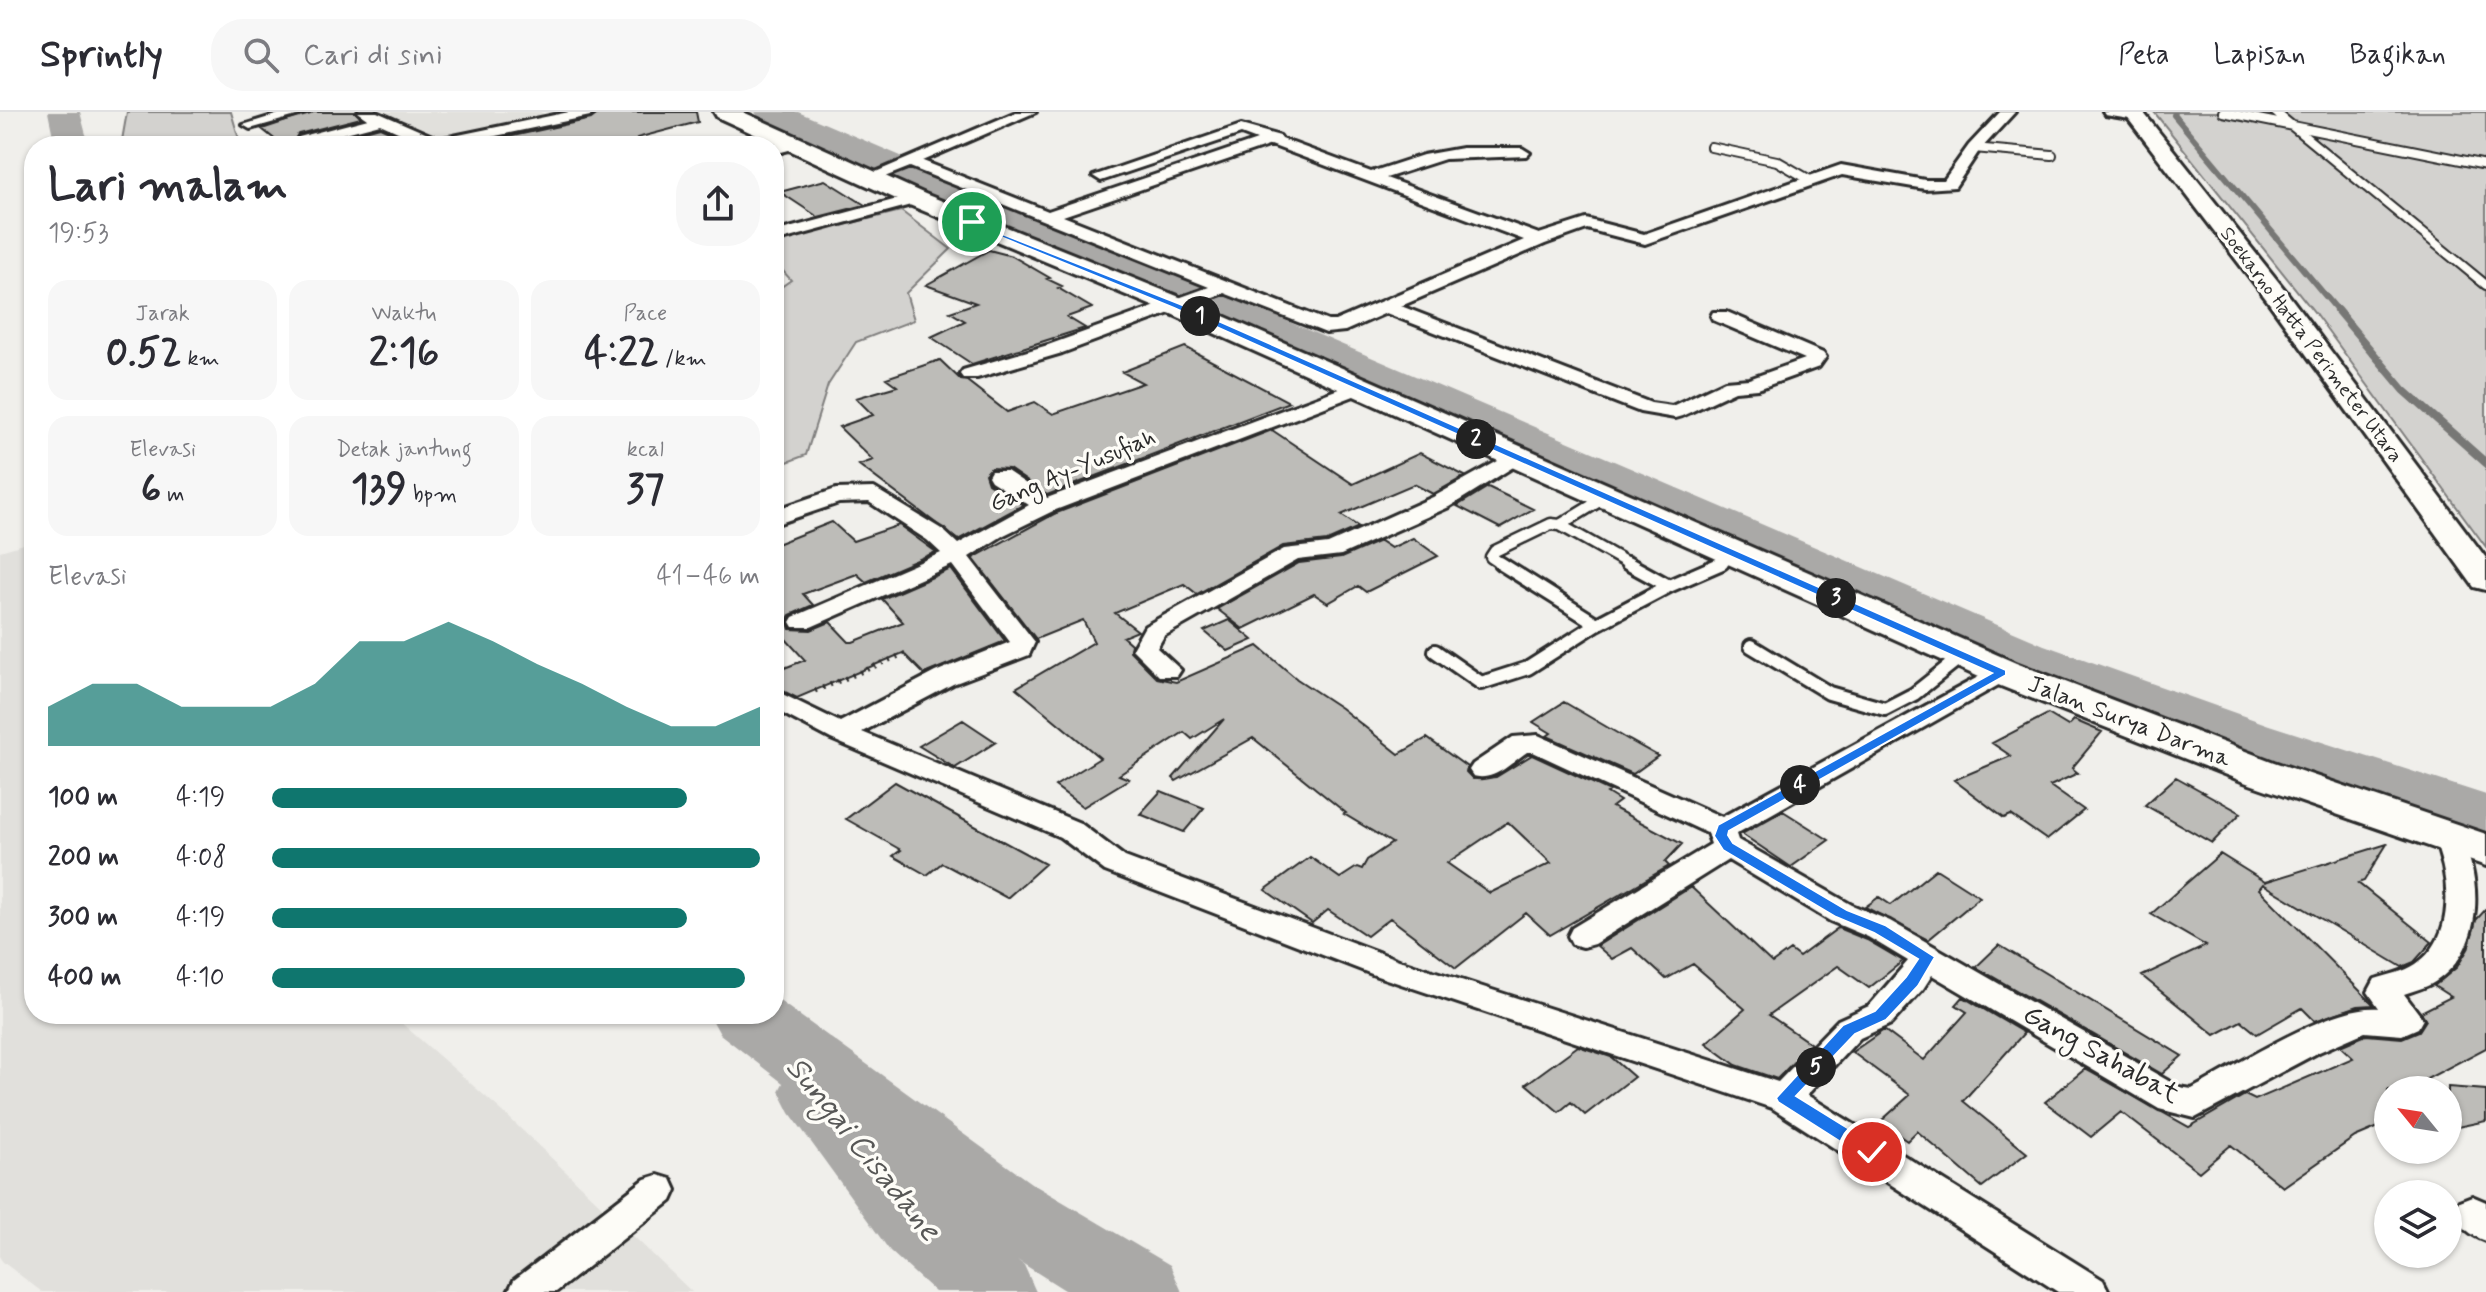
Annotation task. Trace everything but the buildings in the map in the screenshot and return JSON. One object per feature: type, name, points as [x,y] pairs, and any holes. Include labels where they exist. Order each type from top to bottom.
[{"type":"main road","name":"Jalan Surya Darma","points":[[725,112],[767,136]]},
{"type":"main road","name":"Soekarno Hatta Perimeter Utara","points":[[2127,113],[2276,295],[2486,580]]},
{"type":"main road","name":"Jalan Surya Darma","points":[[784,146],[877,176],[916,199],[1182,304],[1733,555],[2002,672],[2180,743],[2486,850]]},
{"type":"street","points":[[250,125],[303,112]]},
{"type":"street","points":[[365,112],[414,136]]},
{"type":"street","points":[[481,136],[590,112]]},
{"type":"street","points":[[877,176],[1029,112]]},
{"type":"street","points":[[909,163],[1218,289],[1326,327],[1338,327],[1539,240],[1586,224],[1645,239],[1841,170],[1949,184],[1974,148],[2008,112]]},
{"type":"street","points":[[319,136],[379,120]]},
{"type":"street","points":[[1101,176],[1230,130],[1241,129],[1275,139],[1539,240]]},
{"type":"street","points":[[1045,217],[1275,139]]},
{"type":"street","points":[[1373,177],[1452,152],[1522,153]]},
{"type":"street","points":[[784,234],[916,199]]},
{"type":"street","points":[[970,374],[1055,349],[1218,289]]},
{"type":"street","points":[[1387,307],[1647,408],[1675,412],[1732,385],[1751,385],[1812,363],[1816,357],[1720,316]]},
{"type":"street","name":"Gang Ay-Yusufiah","points":[[802,622],[956,555],[996,530],[1045,506],[1360,387]]},
{"type":"street","points":[[1168,670],[1144,649],[1154,631],[1292,554],[1333,550],[1441,502],[1516,457]]},
{"type":"street","points":[[999,476],[1045,506]]},
{"type":"street","points":[[784,514],[836,496],[874,495],[935,535],[956,555],[1023,642],[1020,650],[944,678],[840,733]]},
{"type":"street","points":[[1583,936],[1726,838],[2002,672]]},
{"type":"street","points":[[784,704],[840,733],[1070,830],[1115,864],[1388,968],[1784,1098],[2090,1292]]},
{"type":"street","name":"Gang Sahabat","points":[[1483,770],[1522,743],[1538,744],[1726,838],[1841,913],[1879,929],[2171,1099],[2195,1104],[2307,1043],[2362,1019],[2402,1022],[2407,1019],[2384,992],[2386,988],[2429,971],[2443,956],[2454,931],[2462,896],[2460,867],[2447,837]]},
{"type":"street","points":[[1784,1098],[1849,1029],[1880,1015],[1912,981],[1927,957]]},
{"type":"street","points":[[527,1292],[658,1190]]},
{"type":"lane","points":[[2223,112],[2486,165]]},
{"type":"lane","points":[[2275,112],[2486,285]]},
{"type":"lane","points":[[1711,147],[1767,158],[1802,172],[1810,180]]},
{"type":"lane","points":[[1974,148],[2052,155]]},
{"type":"lane","points":[[1560,525],[1606,497]]},
{"type":"lane","points":[[1597,624],[1491,557],[1495,551],[1551,524],[1560,525],[1669,586]]},
{"type":"lane","points":[[1435,651],[1481,683],[1502,680],[1524,672],[1597,624],[1669,586],[1712,569],[1733,555]]},
{"type":"lane","points":[[1751,646],[1829,693],[1865,706],[1885,709],[1914,694],[1963,655]]},
{"type":"path","points":[[784,699],[911,651]]},
{"type":"shaded area","points":[[127,112],[231,112],[238,136],[123,136]]},
{"type":"shaded area","points":[[540,112],[548,117],[466,136],[420,136],[370,114]]},
{"type":"shaded area","points":[[2154,112],[2486,112],[2486,547],[2315,313]]},
{"type":"shaded area","points":[[901,211],[951,249],[906,293],[914,320],[856,342],[828,385],[806,455],[784,463],[784,285],[791,280],[784,272],[784,240]]},
{"type":"shaded area","points":[[24,544],[24,1024],[402,1024],[501,1110],[692,1292],[42,1292],[3,1262],[0,1258],[0,551]]},
{"type":"waterway","name":"Sungai Cisadane","points":[[64,112],[70,136]]},
{"type":"waterway","points":[[771,112],[2024,657],[2248,739],[2486,817]]},
{"type":"waterway","points":[[2174,115],[2339,312]]},
{"type":"waterway","points":[[2337,310],[2404,390],[2486,463]]},
{"type":"waterway","points":[[758,1024],[1003,1208],[1140,1292]]},
{"type":"waterway","name":"Sungai Cisadane","points":[[817,1091],[919,1226],[994,1292]]},
{"type":"route","points":[[972,222],[1177,306],[2002,672],[1723,829],[1721,836],[1728,847],[1841,913],[1879,929],[1927,957],[1912,981],[1880,1015],[1849,1029],[1784,1098],[1872,1152]]}]
